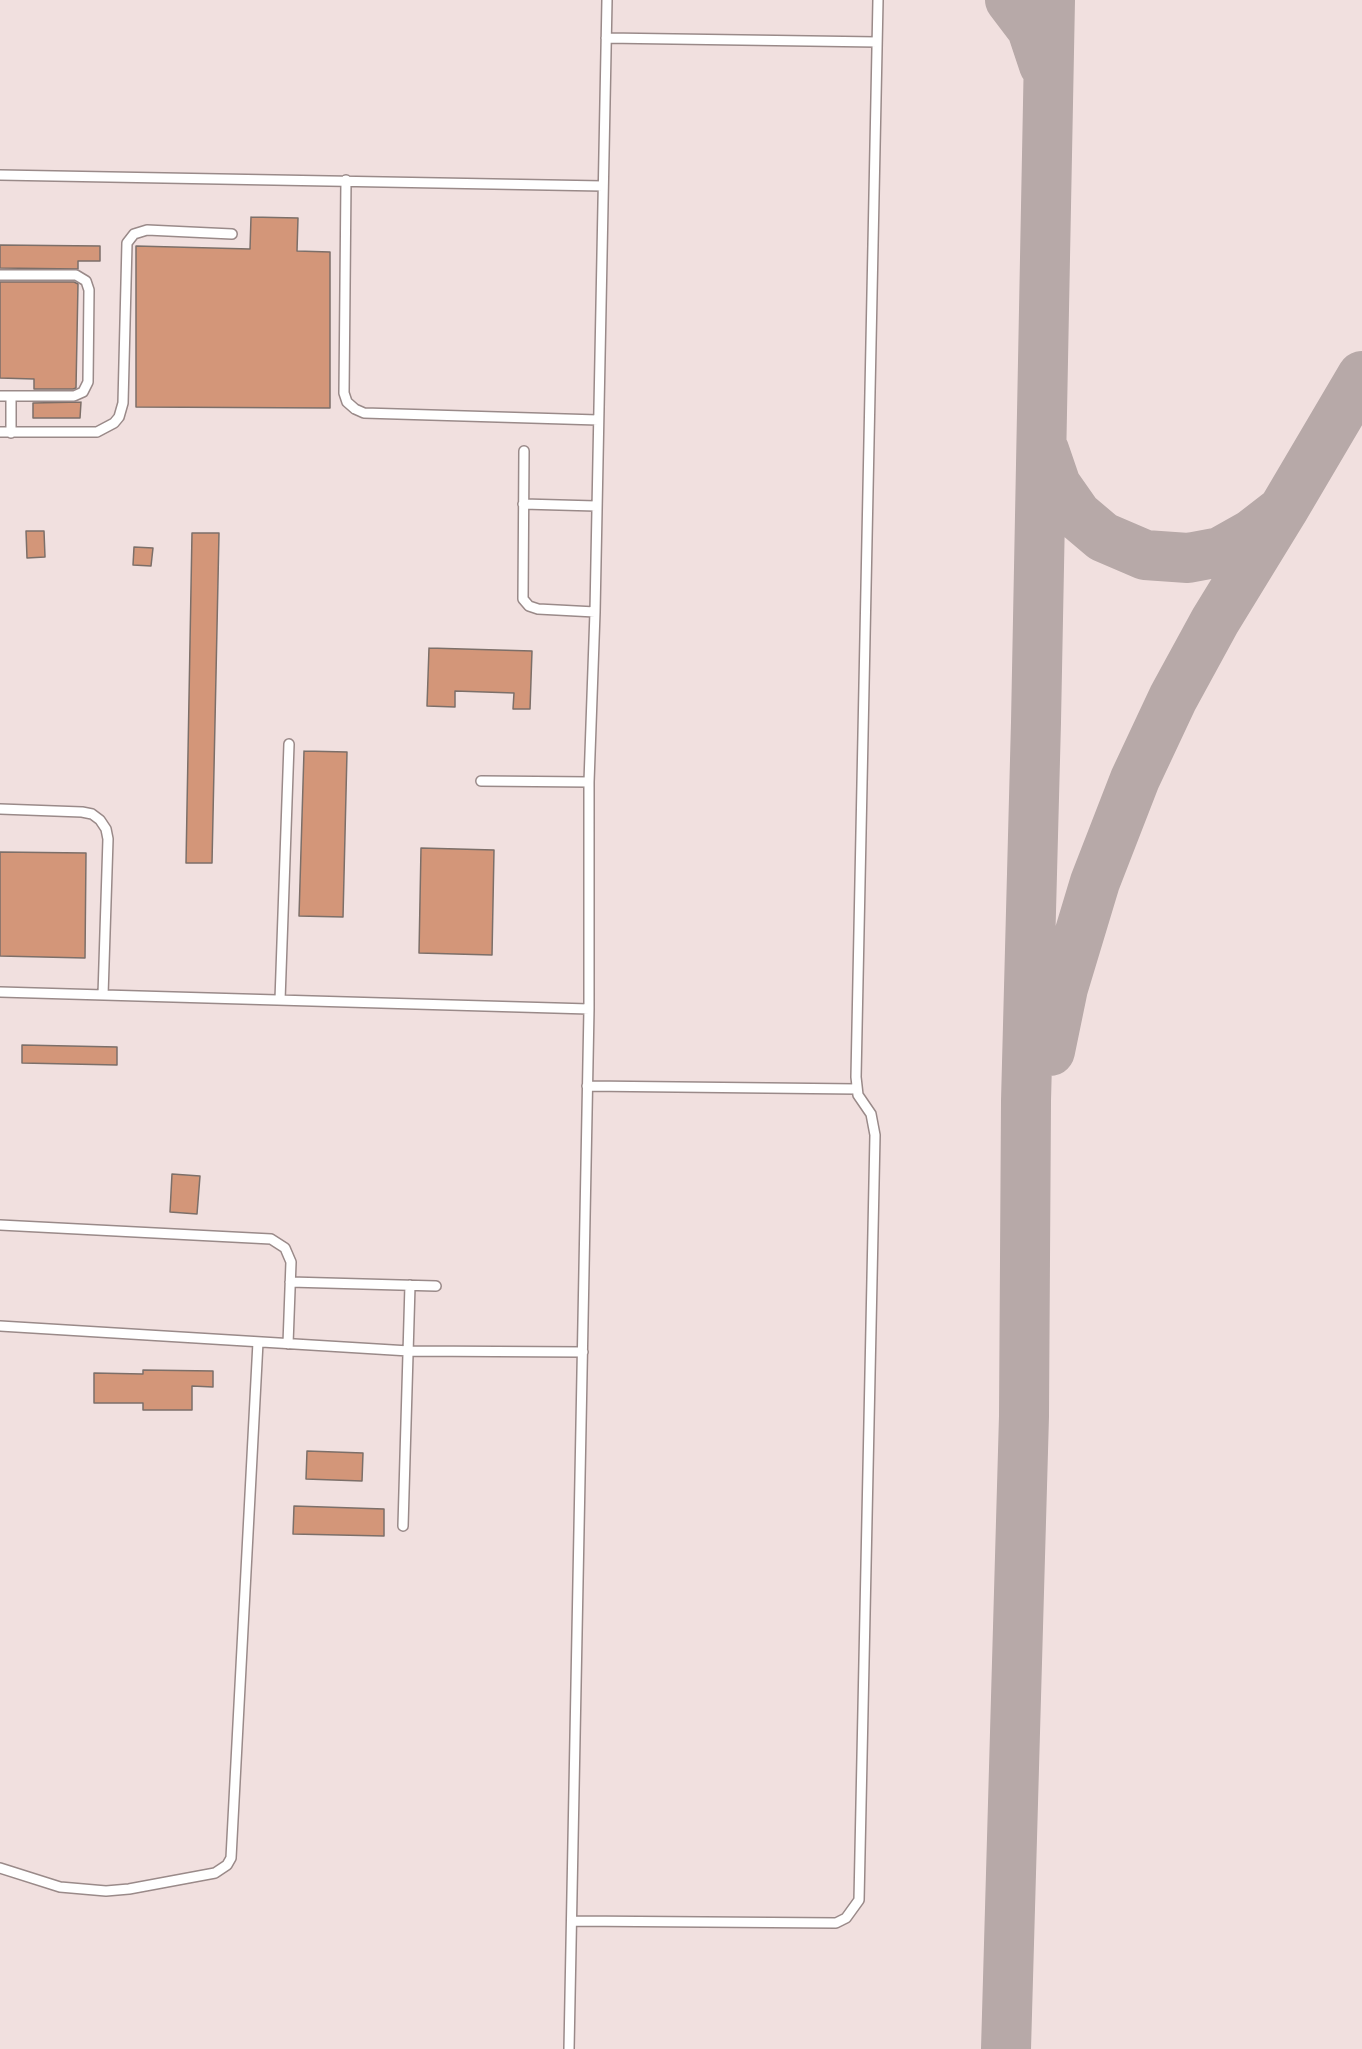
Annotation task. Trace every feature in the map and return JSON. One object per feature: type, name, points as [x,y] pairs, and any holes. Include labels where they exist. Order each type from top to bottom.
[{"type":"lane","points":[[569,2049],[589,1010],[589,782],[595,612],[607,0]]},
{"type":"lane","points":[[572,1921],[823,1924],[836,1923],[846,1918],[859,1900],[875,1135],[871,1114],[856,1089],[878,0]]},
{"type":"lane","points":[[606,38],[877,42]]},
{"type":"lane","points":[[0,175],[603,186]]},
{"type":"lane","points":[[346,180],[344,393],[347,402],[364,413],[598,420]]},
{"type":"lane","points":[[0,432],[97,432],[107,428],[119,417],[123,403],[125,248],[127,243],[134,234],[147,230],[232,234]]},
{"type":"lane","points":[[0,274],[76,276],[86,281],[89,290],[88,382],[84,392],[74,396],[0,396]]},
{"type":"lane","points":[[11,396],[11,433]]},
{"type":"lane","points":[[525,451],[523,599],[529,606],[538,609],[595,612]]},
{"type":"lane","points":[[523,504],[596,506]]},
{"type":"lane","points":[[280,1000],[289,744]]},
{"type":"lane","points":[[481,781],[589,782]]},
{"type":"lane","points":[[0,809],[82,812],[92,814],[106,829],[108,839],[103,995]]},
{"type":"lane","points":[[0,992],[589,1010]]},
{"type":"lane","points":[[587,1086],[856,1089]]},
{"type":"lane","points":[[0,1225],[271,1239],[285,1248],[291,1262],[288,1344]]},
{"type":"lane","points":[[290,1282],[436,1286]]},
{"type":"lane","points":[[403,1526],[410,1285]]},
{"type":"lane","points":[[0,1326],[409,1351],[583,1352]]},
{"type":"lane","points":[[0,1868],[60,1887],[106,1891],[215,1873],[227,1865],[231,1858],[258,1342]]},
{"type":"building","points":[[251,217],[298,218],[297,251],[330,252],[330,408],[136,407],[136,246],[250,249]]},
{"type":"building","points":[[0,245],[100,246],[100,261],[78,261],[78,269],[0,268]]},
{"type":"building","points":[[0,282],[74,282],[78,284],[76,388],[34,389],[34,379],[0,378]]},
{"type":"building","points":[[81,402],[80,418],[33,418],[33,403]]},
{"type":"building","points":[[26,531],[44,531],[45,557],[27,558]]},
{"type":"building","points":[[192,533],[219,533],[212,863],[186,863]]},
{"type":"building","points":[[134,547],[153,548],[151,566],[133,565]]},
{"type":"building","points":[[429,648],[532,651],[530,709],[513,709],[514,693],[455,691],[455,707],[427,706]]},
{"type":"building","points":[[304,751],[347,752],[343,917],[299,916]]},
{"type":"building","points":[[421,848],[494,850],[492,955],[419,953]]},
{"type":"building","points":[[0,852],[86,853],[85,958],[0,956]]},
{"type":"building","points":[[22,1045],[117,1047],[117,1065],[22,1063]]},
{"type":"building","points":[[172,1174],[200,1176],[197,1214],[170,1212]]},
{"type":"building","points":[[143,1370],[213,1371],[213,1387],[192,1386],[192,1410],[143,1410],[143,1403],[94,1403],[94,1373],[143,1374]]},
{"type":"building","points":[[307,1451],[363,1453],[362,1481],[306,1479]]},
{"type":"building","points":[[294,1506],[384,1509],[384,1536],[293,1534]]},
{"type":"taxiway","points":[[1010,0],[1032,29],[1044,65]]},
{"type":"taxiway","points":[[1006,2049],[1024,1416],[1026,1101],[1050,0]]},
{"type":"taxiway","points":[[1044,450],[1056,485],[1077,515],[1103,537],[1145,555],[1188,558],[1220,552],[1252,534],[1283,510],[1362,376]]},
{"type":"taxiway","points":[[1050,1051],[1063,988],[1095,882],[1135,779],[1173,698],[1215,621],[1283,510]]}]
